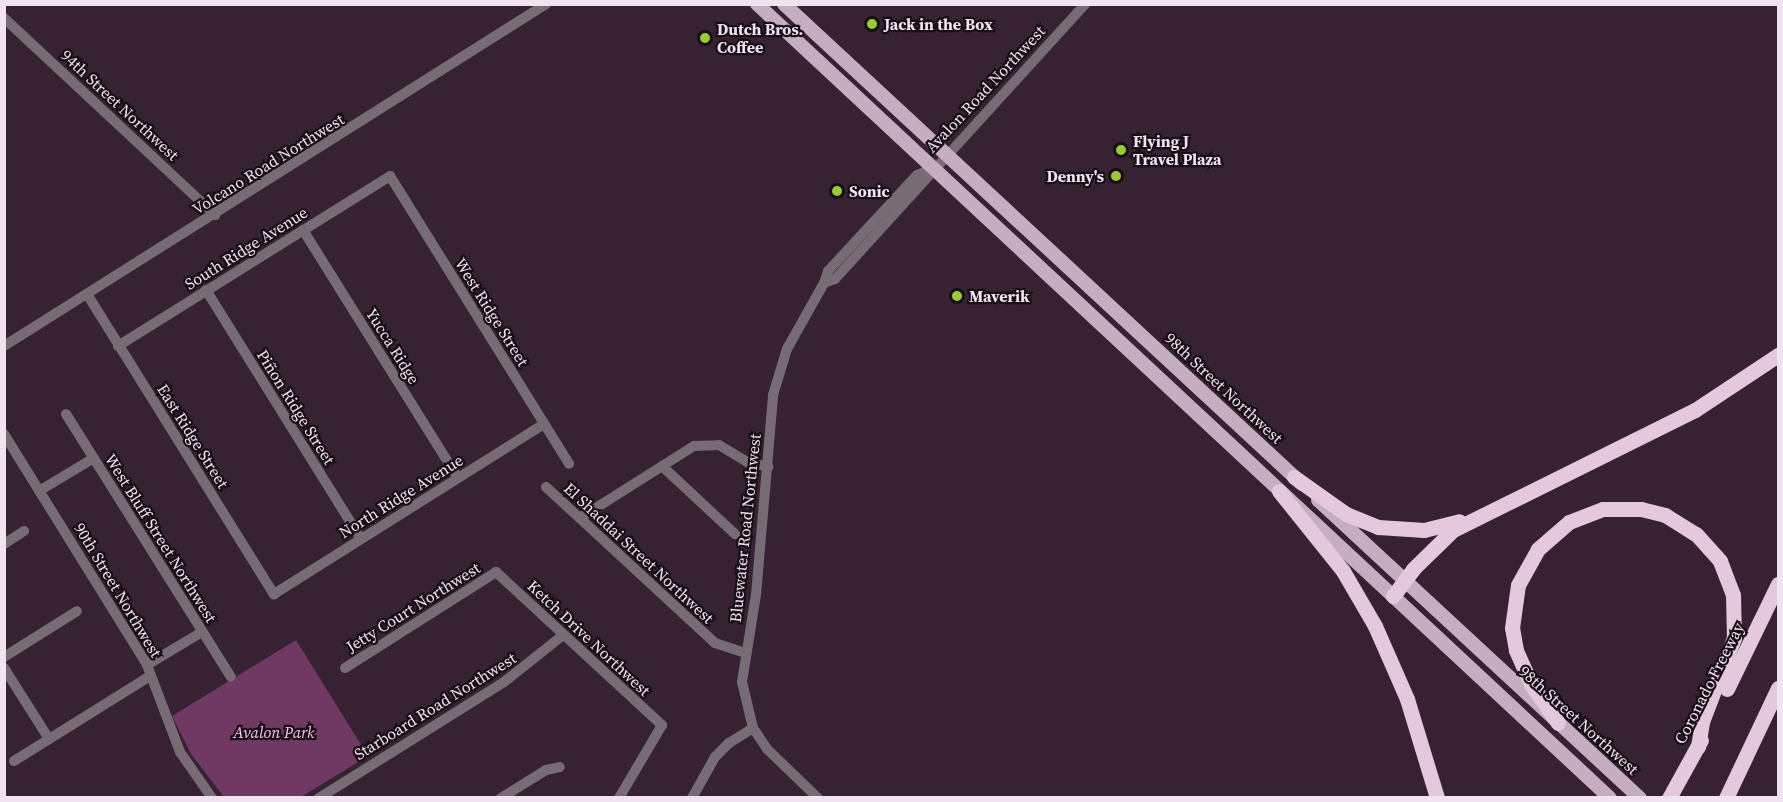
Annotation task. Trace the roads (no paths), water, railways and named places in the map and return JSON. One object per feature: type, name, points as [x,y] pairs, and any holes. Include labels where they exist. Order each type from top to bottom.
[{"type":"highway","points":[[1393,596],[1402,582],[1453,530],[1493,508],[1695,410],[1779,355]]},
{"type":"highway","points":[[1294,477],[1346,514],[1378,527],[1424,530],[1493,508]]},
{"type":"highway","points":[[1279,491],[1343,571],[1375,626],[1407,699],[1437,798]]},
{"type":"highway","points":[[1558,723],[1525,672],[1513,639],[1513,605],[1522,574],[1545,541],[1569,522],[1617,507],[1647,510],[1676,520],[1704,542],[1720,561],[1733,595],[1734,638],[1702,722],[1698,747]]},
{"type":"highway","name":"Coronado Freeway","points":[[1669,798],[1698,747],[1779,584]]},
{"type":"highway","points":[[1726,798],[1779,688]]},
{"type":"main road","points":[[757,4],[1610,798]]},
{"type":"main road","name":"98th Street Northwest","points":[[784,4],[1294,477],[1402,582],[1637,795]]},
{"type":"street","name":"Volcano Road Northwest","points":[[4,346],[215,215],[546,4]]},
{"type":"street","name":"Avalon Road Northwest","points":[[933,168],[1084,4]]},
{"type":"street","name":"94th Street Northwest","points":[[4,18],[215,215]]},
{"type":"street","name":"Bluewater Road Northwest","points":[[753,728],[742,682],[756,595],[773,395],[787,349],[824,283],[828,271],[917,175],[933,168]]},
{"type":"street","name":"South Ridge Avenue","points":[[118,346],[390,176]]},
{"type":"street","name":"West Ridge Street","points":[[390,176],[569,464]]},
{"type":"street","name":"Yucca Ridge","points":[[303,230],[458,478]]},
{"type":"street","name":"Piñon Ridge Street","points":[[206,290],[361,539]]},
{"type":"street","name":"East Ridge Street","points":[[87,294],[274,594]]},
{"type":"street","name":"West Bluff Street Northwest","points":[[66,414],[231,677]]},
{"type":"street","name":"North Ridge Avenue","points":[[274,594],[544,424]]},
{"type":"street","name":"90th Street Northwest","points":[[4,434],[149,671],[180,752],[212,798]]},
{"type":"street","points":[[580,518],[662,466],[707,443],[719,445],[747,462],[768,466]]},
{"type":"street","points":[[39,491],[94,458]]},
{"type":"street","points":[[662,466],[735,534]]},
{"type":"street","name":"El Shaddai Street Northwest","points":[[546,487],[715,643],[746,653]]},
{"type":"street","points":[[4,544],[24,531]]},
{"type":"street","name":"Ketch Drive Northwest","points":[[496,572],[662,725],[619,798]]},
{"type":"street","name":"Jetty Court Northwest","points":[[345,668],[496,572]]},
{"type":"street","points":[[4,657],[77,611]]},
{"type":"street","points":[[14,761],[149,671],[202,632]]},
{"type":"street","name":"Starboard Road Northwest","points":[[319,798],[504,682],[563,635]]},
{"type":"street","points":[[4,668],[49,739]]},
{"type":"street","points":[[692,798],[715,757],[729,743],[753,728],[767,750],[818,798]]},
{"type":"street","points":[[501,798],[546,770],[560,767]]},
{"type":"place","name":"Jack in the Box","points":[[872,24]]},
{"type":"place","name":"Dutch Bros. Coffee","points":[[705,38]]},
{"type":"place","name":"Flying J Travel Plaza","points":[[1121,150]]},
{"type":"place","name":"Denny's","points":[[1116,176]]},
{"type":"place","name":"Sonic","points":[[837,191]]},
{"type":"place","name":"Maverik","points":[[957,296]]},
{"type":"park label","name":"Avalon Park","points":[[274,732]]}]
